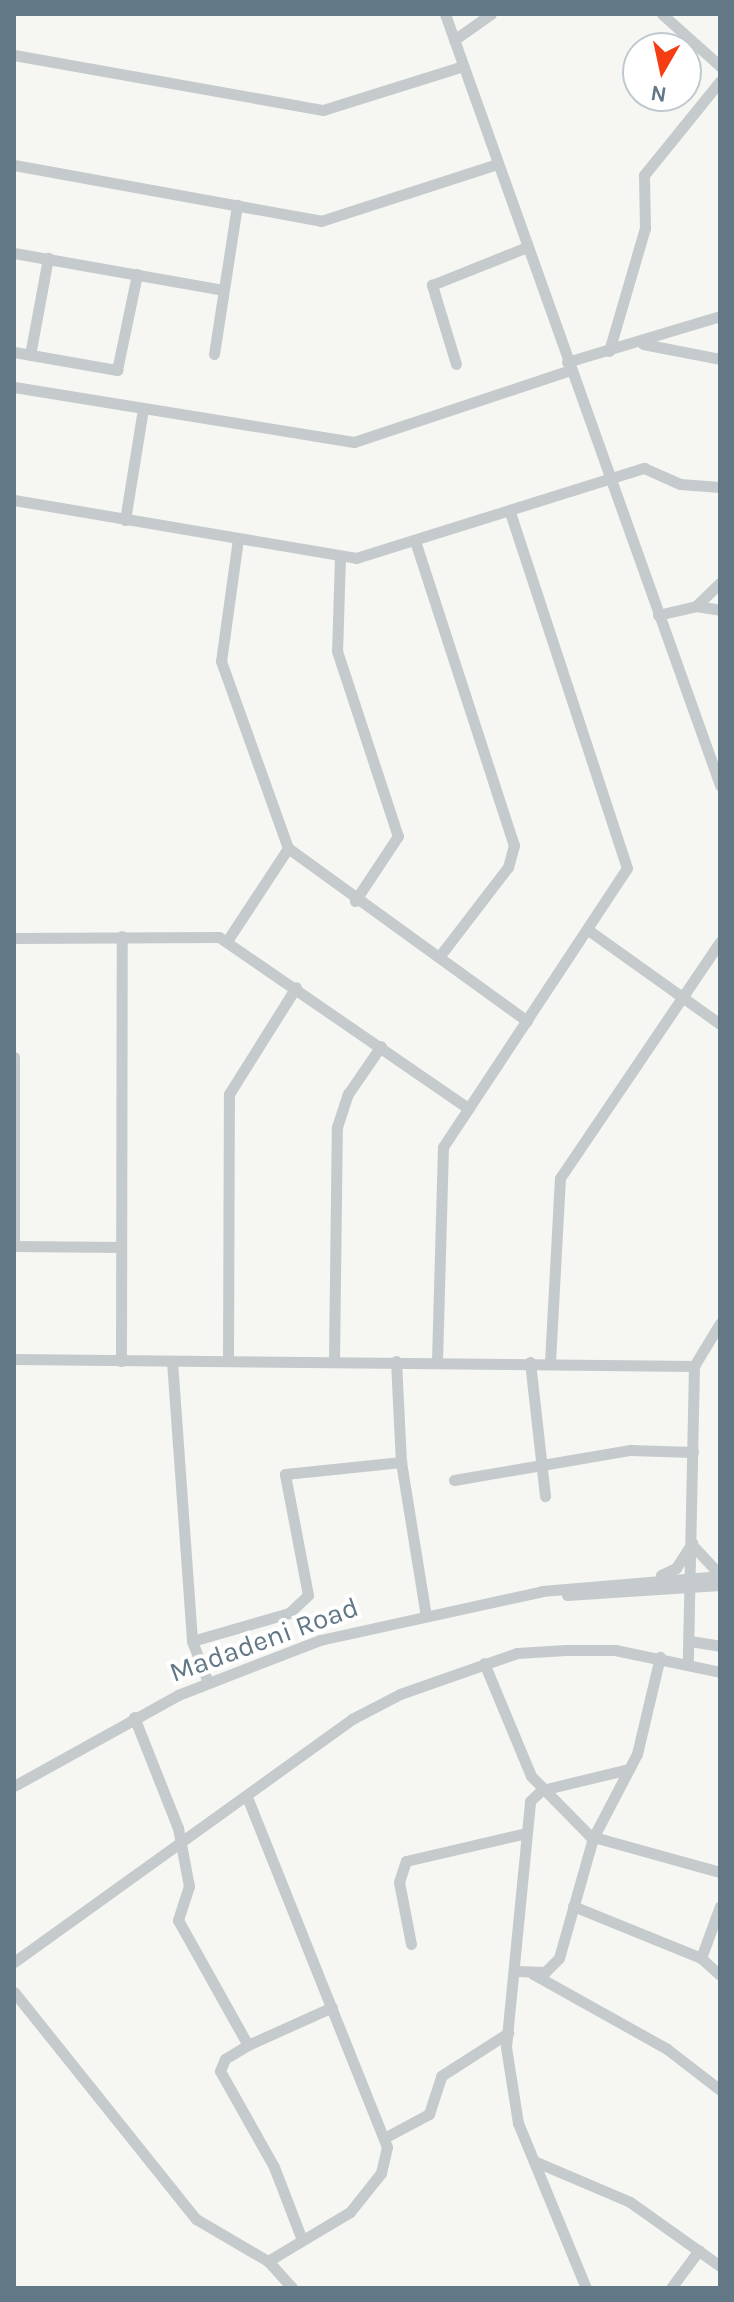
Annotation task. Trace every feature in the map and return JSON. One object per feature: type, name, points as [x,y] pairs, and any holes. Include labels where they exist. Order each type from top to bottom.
[{"type":"street","points":[[445,14],[720,785]]},
{"type":"street","points":[[454,40],[491,14]]},
{"type":"street","points":[[662,14],[720,66]]},
{"type":"street","points":[[14,55],[323,110],[463,66]]},
{"type":"street","points":[[609,351],[645,228],[644,175],[720,81]]},
{"type":"street","points":[[14,165],[332,221],[498,164]]},
{"type":"street","points":[[214,354],[237,205]]},
{"type":"street","points":[[456,364],[432,285],[527,247]]},
{"type":"street","points":[[14,253],[223,290]]},
{"type":"street","points":[[30,355],[48,258]]},
{"type":"street","points":[[14,352],[117,370],[137,274]]},
{"type":"street","points":[[14,387],[354,442],[609,351],[642,344],[720,316]]},
{"type":"street","points":[[642,344],[720,359]]},
{"type":"street","points":[[125,520],[143,409]]},
{"type":"street","points":[[14,500],[340,557],[416,544],[509,510],[609,479],[654,469],[680,484],[720,487]]},
{"type":"street","points":[[437,1361],[439,1163],[469,1109],[591,932],[624,878],[626,851],[509,510]]},
{"type":"street","points":[[238,539],[221,661],[288,848],[355,901],[527,1021]]},
{"type":"street","points":[[416,544],[514,845],[508,867],[439,957]]},
{"type":"street","points":[[340,557],[337,651],[398,836],[355,901]]},
{"type":"street","points":[[696,606],[720,583]]},
{"type":"street","points":[[658,615],[696,606],[720,610]]},
{"type":"street","points":[[227,941],[288,848]]},
{"type":"street","points":[[591,932],[686,994],[720,1024]]},
{"type":"street","points":[[121,1361],[122,936]]},
{"type":"street","points":[[14,938],[122,936],[227,941],[469,1109]]},
{"type":"street","points":[[550,1362],[560,1178],[719,945]]},
{"type":"street","points":[[228,1361],[229,1094],[296,987]]},
{"type":"street","points":[[334,1360],[337,1127],[381,1046]]},
{"type":"street","points":[[14,1057],[14,1246],[121,1247]]},
{"type":"street","points":[[688,1664],[693,1580],[694,1366],[720,1323]]},
{"type":"street","points":[[14,1359],[550,1362],[694,1366]]},
{"type":"street","points":[[172,1361],[192,1641],[208,1682]]},
{"type":"street","points":[[396,1361],[401,1462],[425,1611]]},
{"type":"street","points":[[530,1362],[545,1496]]},
{"type":"street","points":[[454,1480],[630,1450],[693,1452]]},
{"type":"street","points":[[192,1641],[289,1613],[308,1595],[285,1474],[401,1462]]},
{"type":"street","points":[[693,1542],[720,1575]]},
{"type":"street","points":[[649,1580],[676,1568],[693,1542]]},
{"type":"street","name":"Madadeni Road","points":[[502,1598],[720,1575]]},
{"type":"street","name":"Madadeni Road","points":[[14,1786],[134,1717],[208,1682],[425,1611],[649,1580],[693,1580],[720,1585]]},
{"type":"street","points":[[690,1641],[720,1646]]},
{"type":"street","points":[[14,1962],[180,1847],[352,1719],[484,1663],[566,1650],[660,1657],[720,1672]]},
{"type":"street","points":[[532,1974],[559,1958],[593,1838],[629,1769],[660,1657]]},
{"type":"street","points":[[484,1663],[542,1790],[593,1838],[720,1872]]},
{"type":"street","points":[[134,1717],[180,1847],[189,1886],[178,1920],[248,2045]]},
{"type":"street","points":[[586,2288],[534,2161],[507,2084],[508,2033],[530,1801],[542,1790],[629,1769]]},
{"type":"street","points":[[247,1797],[386,2137],[386,2163],[371,2188],[340,2221],[268,2261]]},
{"type":"street","points":[[411,1944],[399,1882],[406,1861],[526,1833]]},
{"type":"street","points":[[573,1906],[701,1958],[720,1975]]},
{"type":"street","points":[[701,1958],[720,1906]]},
{"type":"street","points":[[516,1971],[532,1974],[667,2049],[720,2090]]},
{"type":"street","points":[[14,1992],[196,2219],[268,2261],[292,2288]]},
{"type":"street","points":[[302,2240],[274,2167],[220,2071],[225,2059],[248,2045],[332,2007]]},
{"type":"street","points":[[386,2137],[429,2114],[441,2076],[508,2033]]},
{"type":"street","points":[[534,2161],[630,2202],[720,2266]]},
{"type":"street","points":[[671,2288],[699,2250]]}]
